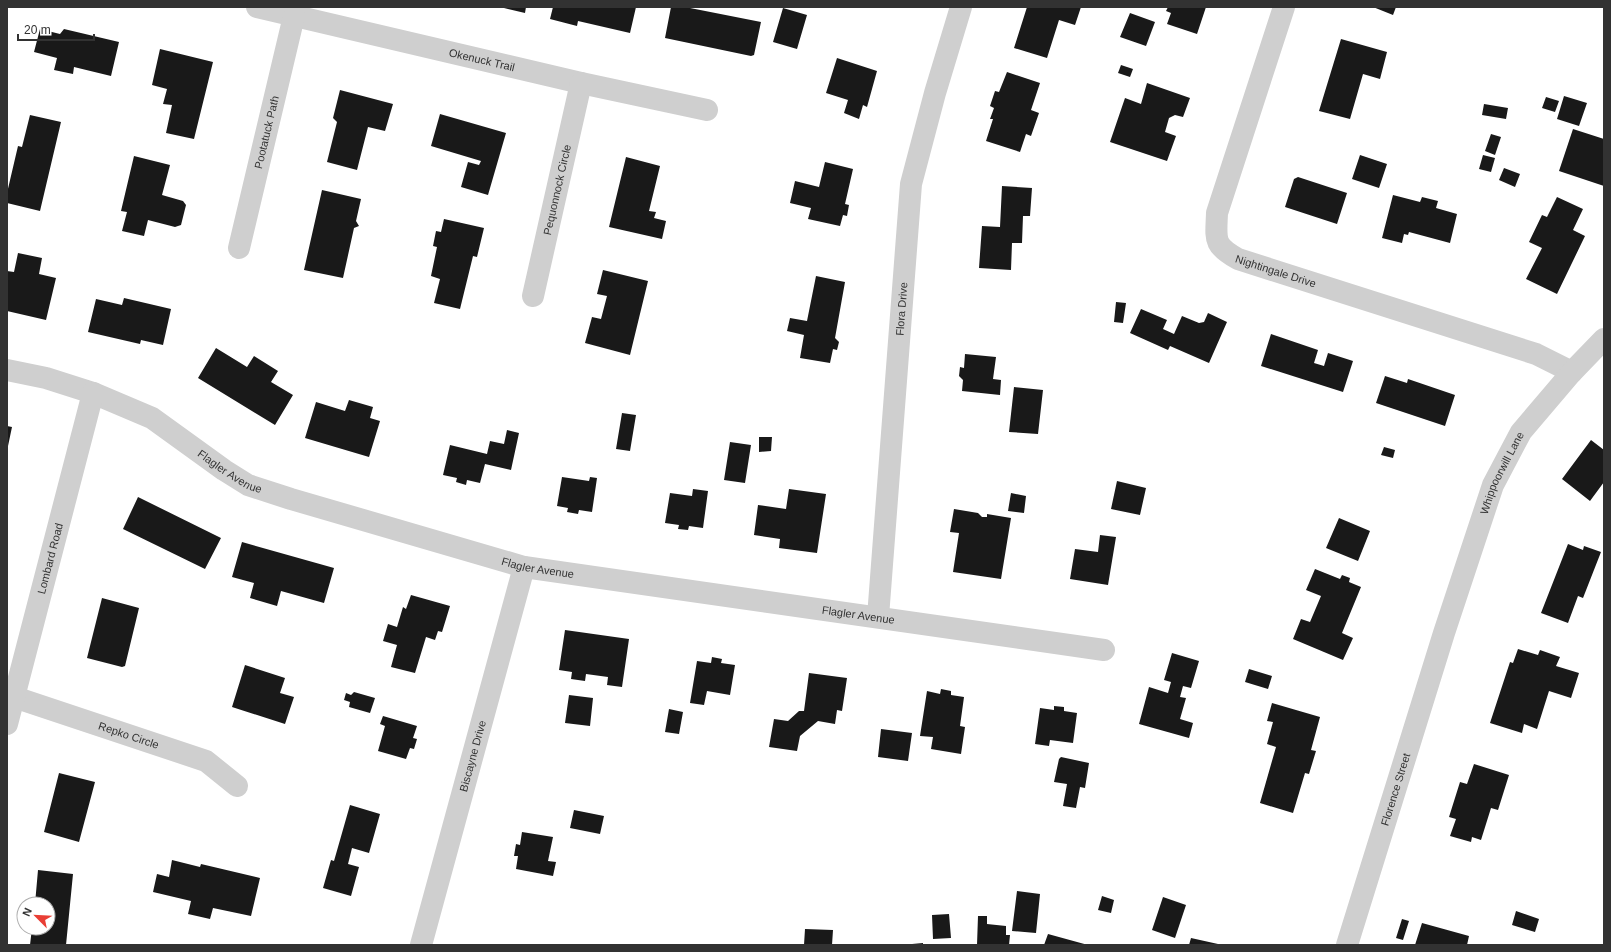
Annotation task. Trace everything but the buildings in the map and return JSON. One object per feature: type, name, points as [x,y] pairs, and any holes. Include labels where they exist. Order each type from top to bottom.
[{"type":"street","name":"Flora Drive","points":[[878,617],[911,184],[935,93],[962,7]]},
{"type":"street","name":"Nightingale Drive","points":[[1284,7],[1217,213],[1216,239],[1224,251],[1238,259],[1536,354],[1572,372]]},
{"type":"street","name":"Okenuck Trail","points":[[267,8],[294,16],[581,83],[707,110]]},
{"type":"street","name":"Pootatuck Path","points":[[239,248],[294,16]]},
{"type":"street","name":"Pequonnock Circle","points":[[533,296],[581,83]]},
{"type":"street","name":"Whippoorwill Lane","points":[[1444,633],[1493,485],[1520,432],[1572,372],[1604,339]]},
{"type":"street","name":"Flagler Avenue","points":[[7,370],[46,378],[93,393],[152,418],[224,470],[248,485],[524,567],[1104,650]]},
{"type":"street","name":"Lombard Road","points":[[7,724],[93,393]]},
{"type":"street","name":"Biscayne Drive","points":[[421,945],[524,567]]},
{"type":"street","name":"Florence Street","points":[[1347,945],[1444,633]]},
{"type":"street","name":"Repko Circle","points":[[14,696],[206,761],[237,786]]}]
